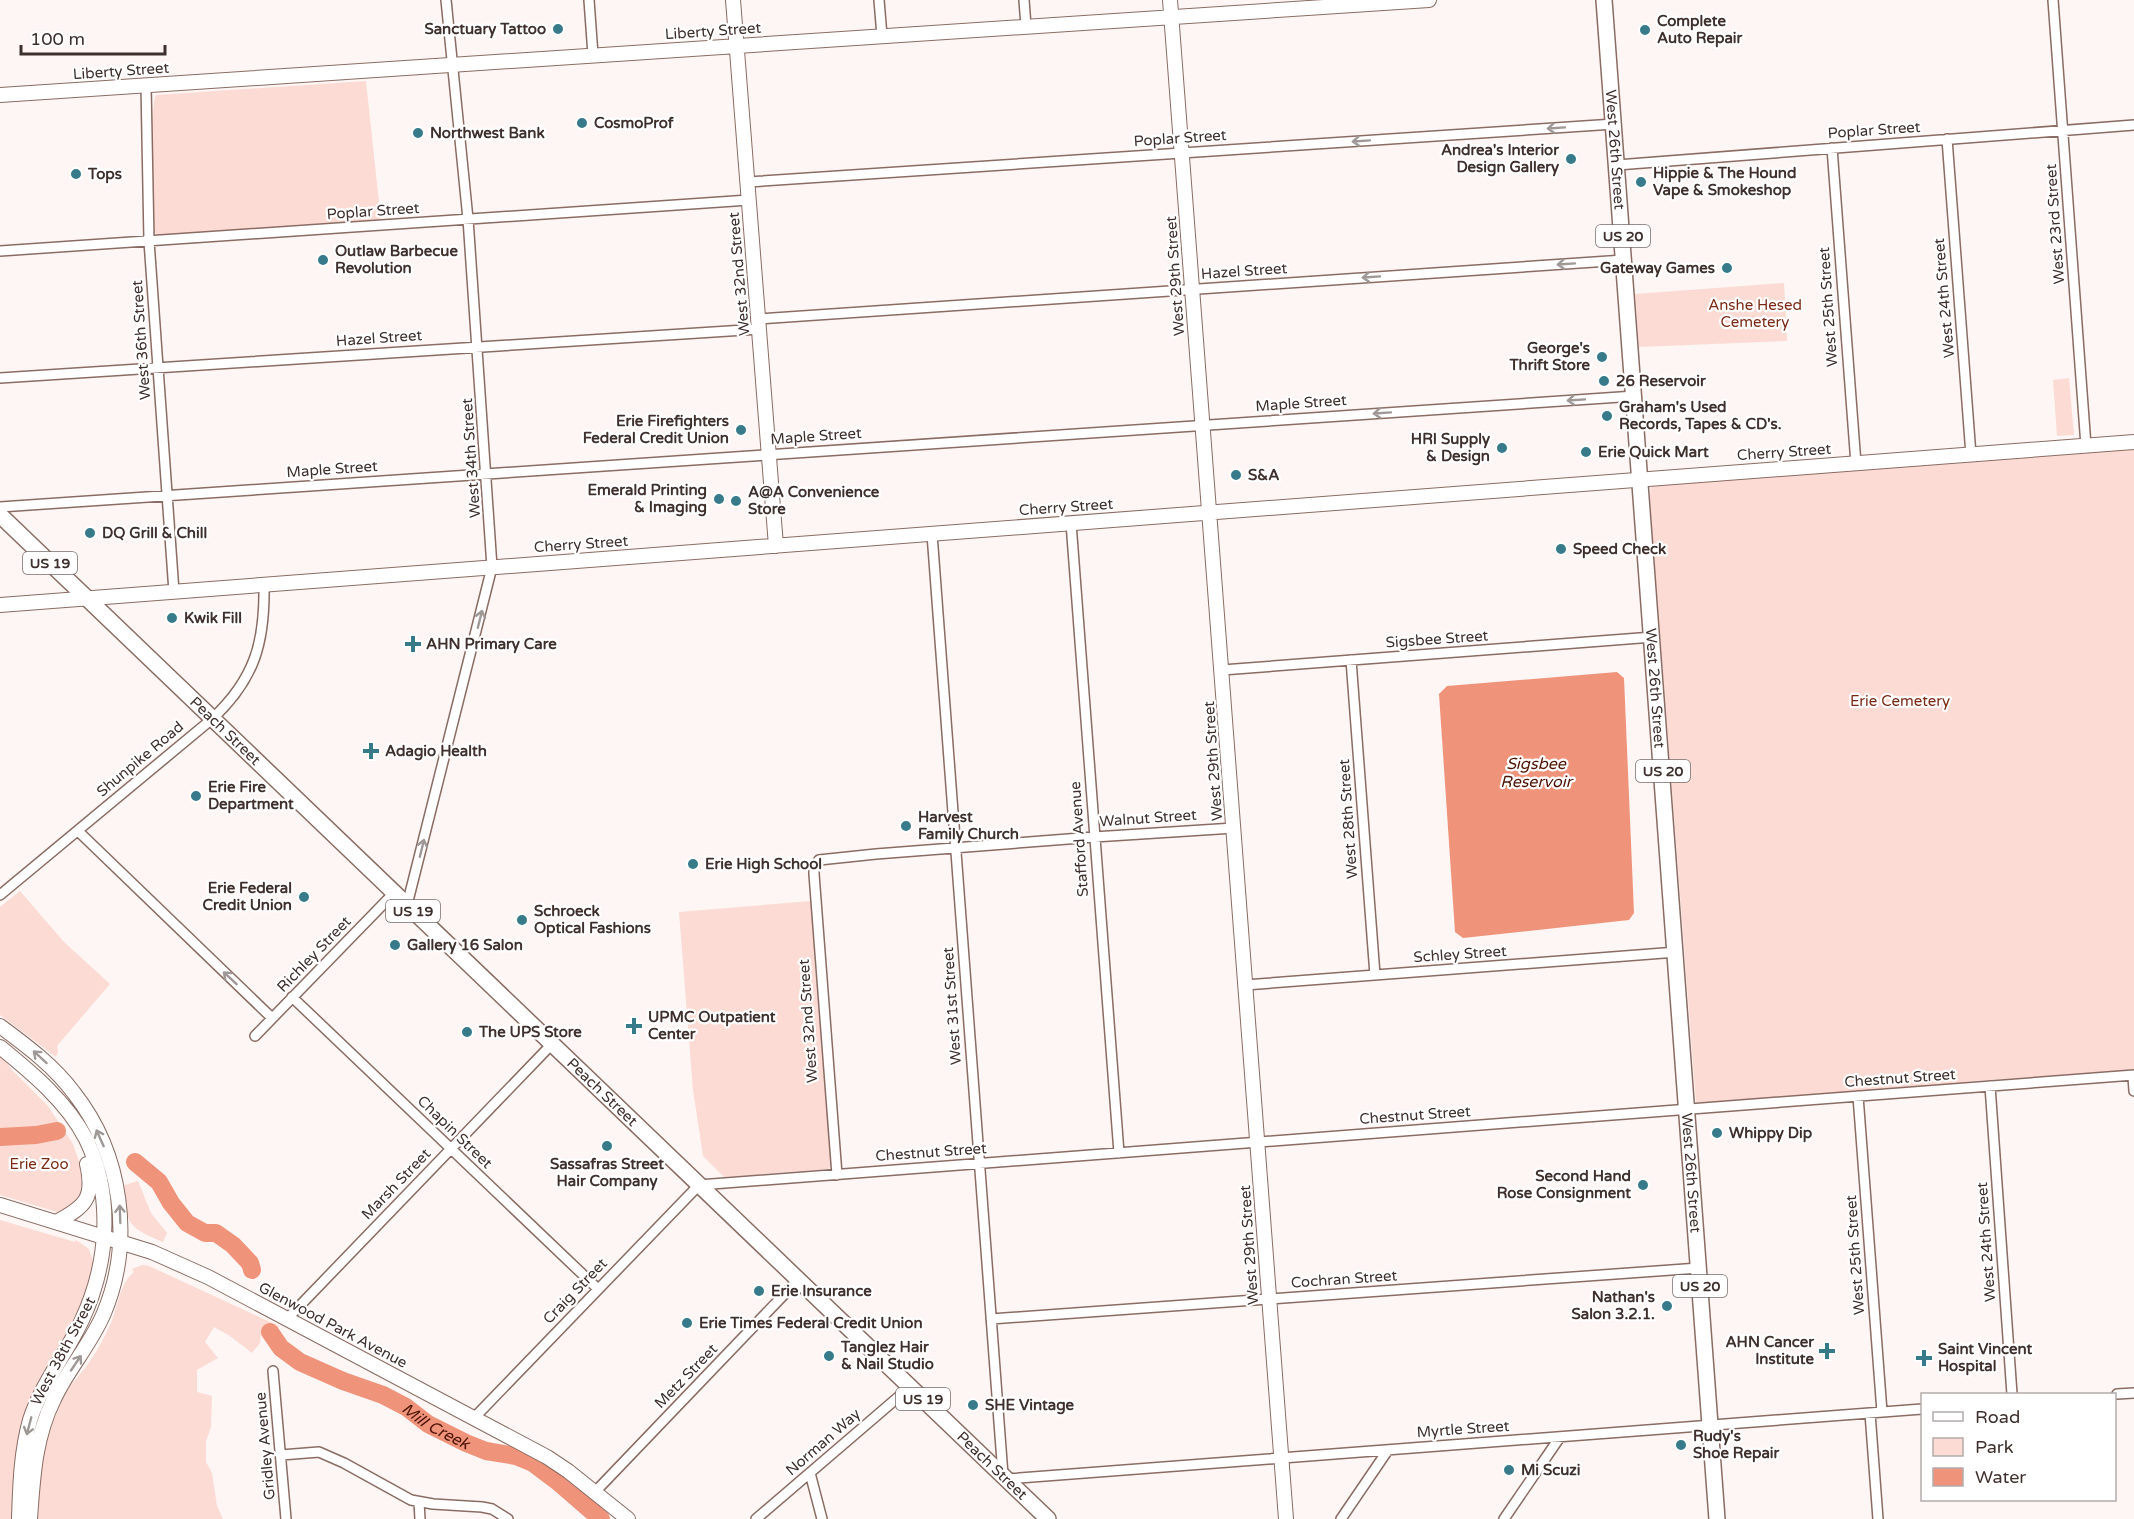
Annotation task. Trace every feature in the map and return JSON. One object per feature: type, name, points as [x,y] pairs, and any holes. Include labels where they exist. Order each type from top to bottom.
[{"type":"main road","name":"West 26th Street","points":[[1604,0],[1718,1519]]},
{"type":"main road","name":"Peach Street","points":[[0,515],[1048,1519]]},
{"type":"street","name":"West 34th Street","points":[[407,905],[492,567],[468,219],[446,0]]},
{"type":"street","points":[[589,0],[593,55]]},
{"type":"street","name":"West 32nd Street","points":[[733,0],[776,546]]},
{"type":"street","points":[[879,0],[882,36]]},
{"type":"street","points":[[1024,0],[1026,26]]},
{"type":"street","name":"West 29th Street","points":[[1170,0],[1286,1519]]},
{"type":"street","name":"Liberty Street","points":[[0,95],[1172,17],[1311,4],[1429,0]]},
{"type":"street","name":"West 23rd Street","points":[[2053,0],[2086,446]]},
{"type":"street","name":"West 36th Street","points":[[146,85],[149,241],[174,592]]},
{"type":"street","name":"Poplar Street","points":[[748,182],[1614,124]]},
{"type":"street","name":"Poplar Street","points":[[1617,165],[2134,125]]},
{"type":"street","name":"West 24th Street","points":[[1947,139],[1971,455]]},
{"type":"street","name":"West 25th Street","points":[[1832,148],[1856,464]]},
{"type":"street","name":"Poplar Street","points":[[0,252],[749,200]]},
{"type":"street","name":"Hazel Street","points":[[0,378],[478,346],[1193,289],[1624,260]]},
{"type":"street","name":"Maple Street","points":[[0,507],[1635,396]]},
{"type":"street","name":"Cherry Street","points":[[0,605],[2134,442]]},
{"type":"street","name":"Stafford Avenue","points":[[1071,523],[1119,1153]]},
{"type":"street","name":"West 31st Street","points":[[932,534],[954,849],[1005,1477]]},
{"type":"street","name":"Shunpike Road","points":[[0,895],[212,719],[238,690],[255,660],[264,624],[264,585]]},
{"type":"street","name":"Sigsbee Street","points":[[1222,670],[1653,637]]},
{"type":"street","name":"West 28th Street","points":[[1351,660],[1375,975]]},
{"type":"street","name":"Walnut Street","points":[[816,865],[824,859],[1234,828]]},
{"type":"street","points":[[78,831],[196,947],[273,1018]]},
{"type":"street","name":"West 32nd Street","points":[[816,865],[814,874],[837,1174]]},
{"type":"street","name":"Richley Street","points":[[255,1036],[394,893]]},
{"type":"street","name":"Schley Street","points":[[1245,985],[1677,952]]},
{"type":"street","name":"Chapin Street","points":[[292,997],[598,1289]]},
{"type":"street","name":"West 38th Street","points":[[0,1026],[45,1062],[75,1094],[99,1135],[114,1172],[119,1198],[120,1241],[117,1272],[106,1310],[88,1345],[59,1389],[41,1432],[34,1468],[30,1519]]},
{"type":"street","name":"Marsh Street","points":[[287,1319],[552,1044]]},
{"type":"street","name":"West 38th Street","points":[[0,1047],[49,1090],[86,1139],[95,1190],[105,1218],[101,1263],[89,1305],[76,1332],[45,1382],[30,1422],[22,1462],[19,1519]]},
{"type":"street","points":[[2133,1076],[2134,1091]]},
{"type":"street","name":"Chestnut Street","points":[[699,1185],[2133,1076]]},
{"type":"street","name":"West 24th Street","points":[[1990,1086],[2012,1393]]},
{"type":"street","name":"West 25th Street","points":[[1858,1096],[1882,1412]]},
{"type":"street","name":"Craig Street","points":[[474,1419],[699,1185]]},
{"type":"street","points":[[56,1222],[82,1206],[95,1190]]},
{"type":"street","name":"Glenwood Park Avenue","points":[[0,1205],[120,1241],[172,1260],[560,1465],[628,1519]]},
{"type":"street","name":"Cochran Street","points":[[991,1319],[1699,1268]]},
{"type":"street","name":"Metz Street","points":[[595,1492],[798,1280]]},
{"type":"street","name":"Gridley Avenue","points":[[273,1371],[286,1519]]},
{"type":"street","name":"Norman Way","points":[[756,1519],[910,1387]]},
{"type":"street","points":[[2116,1394],[2134,1393]]},
{"type":"street","name":"Myrtle Street","points":[[1005,1477],[1921,1409]]},
{"type":"street","points":[[1870,1413],[1878,1519]]},
{"type":"street","points":[[1504,1519],[1560,1437]]},
{"type":"street","points":[[1341,1519],[1388,1450]]},
{"type":"street","points":[[281,1455],[319,1452],[411,1500],[482,1507],[492,1509],[508,1519]]},
{"type":"street","points":[[810,1473],[822,1519]]},
{"type":"street","points":[[419,1502],[420,1519]]},
{"type":"green space","points":[[366,81],[381,221],[159,236],[155,233],[152,227],[150,180],[152,117],[156,95]]},
{"type":"green space","name":"Anshe Hesed Cemetery","points":[[1784,283],[1787,341],[1639,347],[1635,294]]},
{"type":"green space","points":[[2069,378],[2074,435],[2057,436],[2053,380]]},
{"type":"green space","name":"Erie Cemetery","points":[[2134,448],[2134,1070],[1974,1081],[1925,1088],[1696,1103],[1651,516],[1651,487],[1656,484],[1854,471],[1893,466],[1952,464]]},
{"type":"green space","points":[[20,891],[64,942],[110,984],[57,1046],[56,1057],[0,1015],[0,907]]},
{"type":"green space","points":[[811,901],[831,1166],[828,1169],[724,1177],[703,1156],[693,1090],[679,912]]},
{"type":"green space","name":"Erie Zoo","points":[[0,1055],[48,1106],[73,1144],[86,1182],[82,1199],[65,1211],[57,1212],[0,1195]]},
{"type":"green space","points":[[138,1181],[151,1213],[167,1233],[163,1242],[136,1228],[131,1223],[125,1209],[122,1186]]},
{"type":"green space","points":[[0,1220],[75,1242],[76,1240],[89,1249],[94,1265],[78,1316],[51,1360],[36,1391],[15,1519],[0,1519]]},
{"type":"green space","points":[[142,1265],[149,1266],[279,1326],[276,1330],[261,1334],[260,1343],[252,1353],[214,1327],[205,1342],[218,1358],[197,1370],[197,1392],[212,1396],[211,1427],[206,1441],[206,1462],[212,1473],[217,1506],[223,1519],[38,1519],[44,1455],[58,1409],[68,1390],[101,1343],[113,1318],[125,1283],[134,1272],[132,1269]]},
{"type":"water","name":"Sigsbee Reservoir","points":[[1617,672],[1624,678],[1634,913],[1629,920],[1463,938],[1455,932],[1439,694],[1447,686]]},
{"type":"waterway","name":"Mill Creek","points":[[0,1137],[57,1131]]},
{"type":"waterway","name":"Mill Creek","points":[[135,1162],[159,1182],[171,1203],[187,1223],[205,1233],[216,1233],[233,1245],[250,1263],[252,1270]]},
{"type":"waterway","name":"Mill Creek","points":[[270,1332],[281,1348],[300,1362],[383,1395],[406,1407],[428,1424],[466,1443],[486,1451],[516,1456],[533,1463],[601,1519]]},
{"type":"place","name":"Sanctuary Tattoo","points":[[558,29]]},
{"type":"place","name":"Complete Auto Repair","points":[[1645,30]]},
{"type":"place","name":"CosmoProf","points":[[582,123]]},
{"type":"place","name":"Northwest Bank","points":[[418,133]]},
{"type":"place","name":"Andrea's Interior Design Gallery","points":[[1571,159]]},
{"type":"place","name":"Tops","points":[[76,174]]},
{"type":"place","name":"Hippie & The Hound Vape & Smokeshop","points":[[1641,182]]},
{"type":"place","name":"Outlaw Barbecue Revolution","points":[[323,260]]},
{"type":"place","name":"Gateway Games","points":[[1727,268]]},
{"type":"place","name":"George's Thrift Store","points":[[1602,357]]},
{"type":"place","name":"26 Reservoir","points":[[1604,381]]},
{"type":"place","name":"Graham's Used Records, Tapes & CD's.","points":[[1607,416]]},
{"type":"place","name":"Erie Firefighters Federal Credit Union","points":[[741,430]]},
{"type":"place","name":"HRI Supply & Design","points":[[1502,448]]},
{"type":"place","name":"Erie Quick Mart","points":[[1586,452]]},
{"type":"place","name":"S&A","points":[[1236,475]]},
{"type":"place","name":"Emerald Printing & Imaging","points":[[719,499]]},
{"type":"place","name":"A@A Convenience Store","points":[[736,501]]},
{"type":"place","name":"DQ Grill & Chill","points":[[90,533]]},
{"type":"place","name":"Speed Check","points":[[1561,549]]},
{"type":"place","name":"Kwik Fill","points":[[172,618]]},
{"type":"place","name":"AHN Primary Care","points":[[413,644]]},
{"type":"place","name":"Adagio Health","points":[[371,751]]},
{"type":"place","name":"Erie Fire Department","points":[[196,796]]},
{"type":"place","name":"Harvest Family Church","points":[[906,826]]},
{"type":"place","name":"Erie High School","points":[[693,864]]},
{"type":"place","name":"Erie Federal Credit Union","points":[[304,897]]},
{"type":"place","name":"Schroeck Optical Fashions","points":[[522,920]]},
{"type":"place","name":"Gallery 16 Salon","points":[[395,945]]},
{"type":"place","name":"UPMC Outpatient Center","points":[[634,1026]]},
{"type":"place","name":"The UPS Store","points":[[467,1032]]},
{"type":"place","name":"Whippy Dip","points":[[1717,1133]]},
{"type":"place","name":"Sassafras Street Hair Company","points":[[607,1146]]},
{"type":"place","name":"Second Hand Rose Consignment","points":[[1643,1185]]},
{"type":"place","name":"Erie Insurance","points":[[759,1291]]},
{"type":"place","name":"Nathan's Salon 3.2.1.","points":[[1667,1306]]},
{"type":"place","name":"Erie Times Federal Credit Union","points":[[687,1323]]},
{"type":"place","name":"AHN Cancer Institute","points":[[1827,1351]]},
{"type":"place","name":"Tanglez Hair & Nail Studio","points":[[829,1356]]},
{"type":"place","name":"Saint Vincent Hospital","points":[[1924,1358]]},
{"type":"place","name":"SHE Vintage","points":[[973,1405]]},
{"type":"place","name":"Rudy's Shoe Repair","points":[[1681,1445]]},
{"type":"place","name":"Mi Scuzi","points":[[1509,1470]]}]
